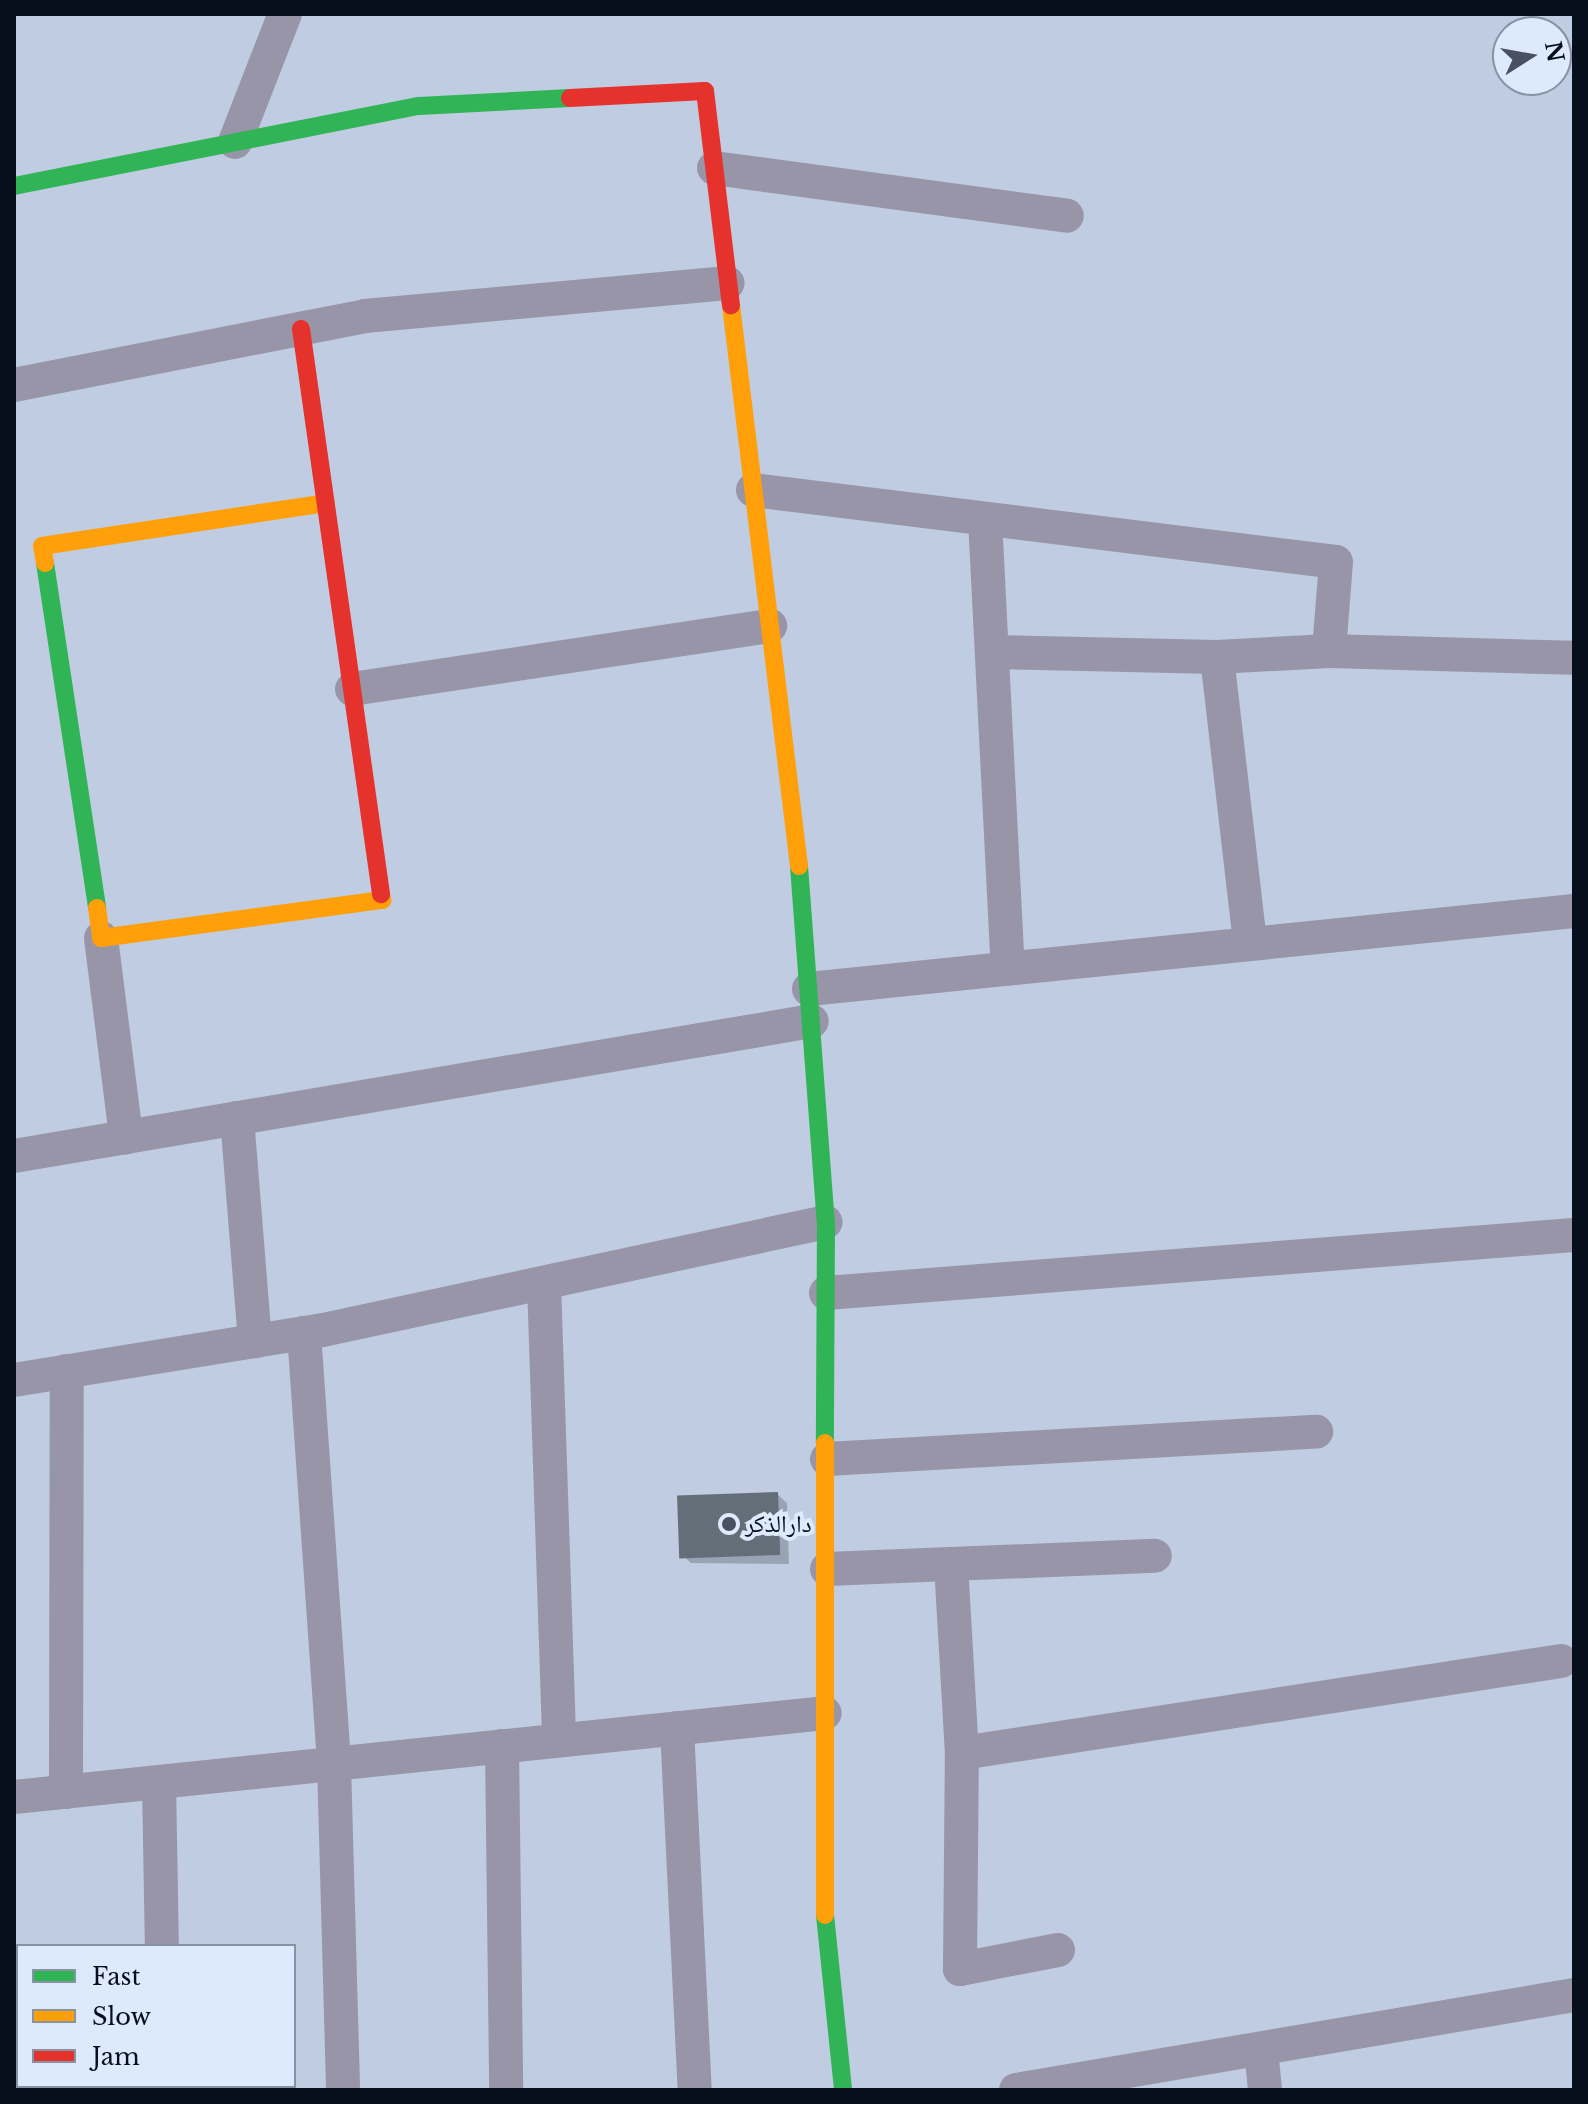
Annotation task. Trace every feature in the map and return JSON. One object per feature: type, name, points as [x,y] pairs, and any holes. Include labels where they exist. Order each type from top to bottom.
[{"type":"street","points":[[235,142],[285,14]]},
{"type":"street","points":[[14,186],[419,106],[705,91],[801,880],[826,1222],[827,1569],[823,1891],[843,2090]]},
{"type":"street","points":[[714,168],[1067,216]]},
{"type":"street","points":[[14,385],[365,316],[728,283]]},
{"type":"street","points":[[101,938],[382,900],[301,329]]},
{"type":"street","points":[[753,490],[1336,562],[1329,651]]},
{"type":"street","points":[[126,1137],[101,938],[42,546],[326,503]]},
{"type":"street","points":[[985,519],[1008,968]]},
{"type":"street","points":[[352,689],[770,626]]},
{"type":"street","points":[[992,652],[1217,657],[1329,651],[1574,658]]},
{"type":"street","points":[[1217,657],[1250,943]]},
{"type":"street","points":[[14,1156],[237,1118],[1008,968],[1574,911]]},
{"type":"street","points":[[237,1118],[255,1341]]},
{"type":"street","points":[[14,1380],[304,1333],[826,1222]]},
{"type":"street","points":[[826,1293],[1574,1235]]},
{"type":"street","points":[[544,1283],[559,1740]]},
{"type":"street","points":[[304,1333],[334,1764],[343,2090]]},
{"type":"street","points":[[66,1792],[67,1371]]},
{"type":"street","points":[[827,1459],[1316,1432]]},
{"type":"street","points":[[827,1569],[1155,1556]]},
{"type":"street","points":[[951,1564],[962,1753],[960,1969],[1058,1950]]},
{"type":"street","points":[[962,1753],[1561,1661]]},
{"type":"street","points":[[14,1797],[825,1713]]},
{"type":"street","points":[[677,1728],[695,2090]]},
{"type":"street","points":[[502,1746],[506,2090]]},
{"type":"street","points":[[159,1782],[162,1944]]},
{"type":"street","points":[[1016,2090],[1574,1995]]},
{"type":"street","points":[[1261,2049],[1265,2090]]},
{"type":"building","name":"دارالذکر","points":[[778,1492],[780,1555],[679,1558],[677,1496]]},
{"type":"traffic: fast","points":[[14,186],[419,106],[570,98]]},
{"type":"traffic: fast","points":[[45,563],[97,908]]},
{"type":"traffic: fast","points":[[799,866],[826,1222],[825,1443]]},
{"type":"traffic: fast","points":[[825,1915],[843,2090]]},
{"type":"traffic: slow","points":[[731,305],[799,866]]},
{"type":"traffic: slow","points":[[45,563],[42,546],[326,503]]},
{"type":"traffic: slow","points":[[97,908],[101,938],[382,900],[381,894]]},
{"type":"traffic: slow","points":[[825,1443],[825,1915]]},
{"type":"traffic: jam","points":[[570,98],[705,91],[731,305]]},
{"type":"traffic: jam","points":[[301,329],[381,894]]},
{"type":"place","name":"دارالذکر","points":[[729,1524]]}]
